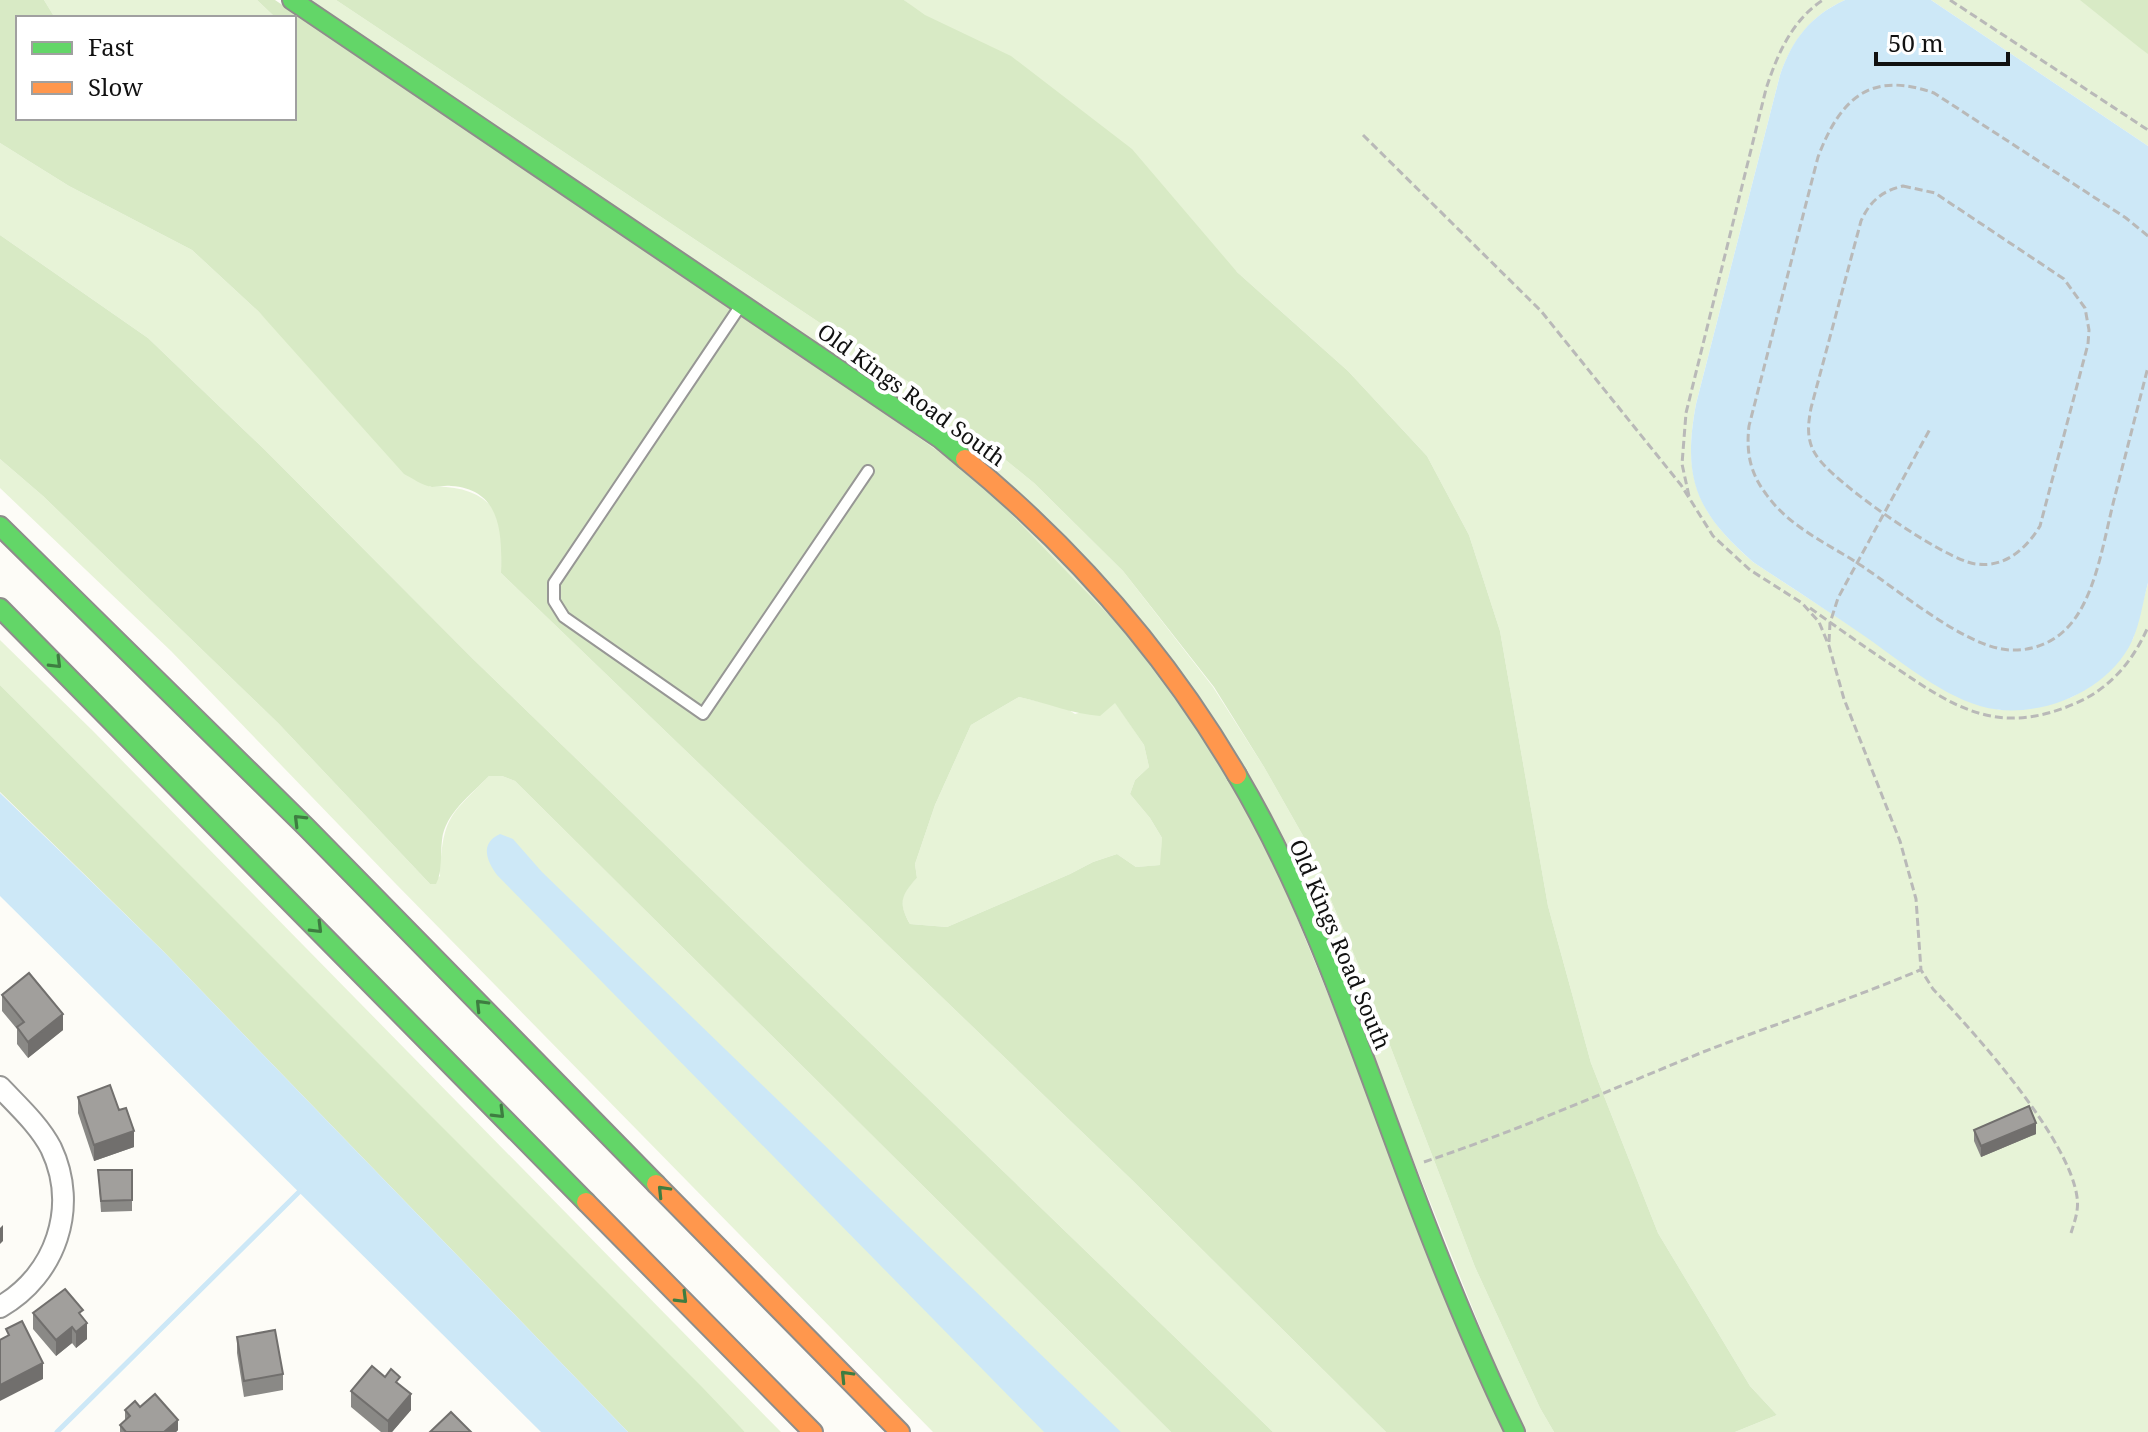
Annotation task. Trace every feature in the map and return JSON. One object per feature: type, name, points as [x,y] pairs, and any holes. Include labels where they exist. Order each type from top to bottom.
[{"type":"main road","name":"Old Kings Road South","points":[[292,0],[895,406],[965,458],[1043,527],[1144,639],[1215,741],[1276,847],[1319,945],[1462,1315],[1515,1432]]},
{"type":"main road","points":[[0,526],[295,816],[900,1432]]},
{"type":"main road","points":[[0,608],[813,1432]]},
{"type":"street","points":[[0,1087],[49,1146],[59,1171],[63,1198],[59,1231],[48,1260],[22,1292],[0,1307]]},
{"type":"lane","points":[[742,304],[554,583],[554,601],[564,617],[703,714],[868,471]]},
{"type":"path","points":[[1690,499],[1682,464],[1686,413],[1766,89],[1786,40],[1823,0]]},
{"type":"path","points":[[1950,0],[2148,130]]},
{"type":"path","points":[[2148,236],[2126,218],[1934,93],[1916,86],[1884,86],[1856,97],[1837,115],[1816,165],[1752,411],[1747,440],[1750,467],[1773,504],[1797,526],[1951,627],[1993,647],[2019,650],[2058,637],[2077,616],[2089,591],[2148,367]]},
{"type":"path","points":[[1363,135],[1530,299],[1665,464],[1713,536],[1726,550],[1750,570],[1954,705],[1983,715],[2019,718],[2049,714],[2096,693],[2121,672],[2148,627]]},
{"type":"path","points":[[1903,186],[1914,186],[1945,198],[2064,279],[2085,308],[2088,344],[2045,514],[2033,537],[2019,552],[1988,564],[1968,562],[1944,552],[1885,513],[1850,490],[1822,464],[1811,445],[1808,424],[1866,210],[1881,194],[1903,186]]},
{"type":"path","points":[[1829,646],[1830,623],[1838,598],[1930,429]]},
{"type":"path","points":[[1802,603],[1819,622],[1844,699],[1888,805],[1916,899],[1921,970],[1933,989],[2027,1100],[2051,1136],[2074,1183],[2078,1212],[2071,1233]]},
{"type":"path","points":[[1405,1168],[1474,1145],[1707,1051],[1857,997],[1921,970]]},
{"type":"green space","points":[[0,0],[44,0],[54,16],[16,16],[16,120],[296,120],[296,16],[274,16],[257,0],[275,0],[882,411],[979,481],[1126,633],[1219,759],[1277,869],[1506,1432],[1386,1432],[1132,1180],[501,573],[501,544],[496,516],[480,496],[468,489],[421,484],[404,474],[259,312],[192,250],[69,186],[0,143]],"holes":[[[1019,697],[1100,716],[1115,703],[1144,745],[1149,767],[1135,780],[1130,794],[1162,838],[1160,865],[1136,867],[1117,854],[947,927],[910,924],[903,900],[907,889],[917,878],[915,864],[935,805],[971,725]]]},
{"type":"green space","points":[[44,0],[257,0],[274,16],[54,16]]},
{"type":"green space","points":[[311,0],[336,0],[916,387],[1034,483],[1123,571],[1213,687],[1306,841],[1366,983],[1475,1267],[1554,1432],[1526,1432],[1504,1387],[1290,851]]},
{"type":"green space","points":[[336,0],[904,0],[925,15],[1011,56],[1132,149],[1237,272],[1348,371],[1427,456],[1469,535],[1500,631],[1548,906],[1591,1063],[1658,1233],[1750,1386],[1777,1415],[1735,1432],[1554,1432],[1475,1267],[1366,983],[1306,841],[1214,687],[1123,571],[1034,483],[916,387]]},
{"type":"green space","points":[[904,0],[1845,0],[1822,13],[1804,30],[1790,51],[1780,75],[1696,404],[1691,453],[1693,474],[1698,492],[1718,527],[1753,562],[1959,697],[2000,710],[2051,704],[2091,686],[2133,639],[2148,583],[2148,1432],[1735,1432],[1777,1415],[1750,1386],[1658,1233],[1591,1063],[1548,906],[1500,631],[1469,535],[1427,456],[1348,371],[1237,272]]},
{"type":"green space","points":[[1931,0],[2148,0],[2148,146]]},
{"type":"green space","points":[[2080,0],[2148,0],[2148,54],[2140,48]]},
{"type":"green space","points":[[0,143],[69,186],[192,250],[259,312],[430,487],[455,488],[486,501],[494,510],[502,534],[501,573],[1132,1180],[1386,1432],[1273,1432],[473,659],[265,450],[148,338],[0,235]]},
{"type":"green space","points":[[0,235],[148,338],[265,450],[473,659],[1273,1432],[1171,1432],[515,781],[502,776],[489,776],[460,805],[444,830],[438,879],[436,884],[430,884],[279,724],[43,496],[0,459]]},
{"type":"green space","points":[[0,459],[43,496],[279,724],[430,884],[440,876],[446,829],[457,810],[489,776],[502,776],[515,781],[1171,1432],[933,1432],[171,651],[0,488]]},
{"type":"green space","points":[[0,640],[781,1432],[745,1432],[0,685]]},
{"type":"green space","points":[[0,685],[745,1432],[628,1432],[163,951],[0,792]]},
{"type":"green space","points":[[1019,697],[1066,708],[1075,714],[1115,702],[1144,745],[1149,767],[1135,780],[1130,794],[1162,838],[1161,865],[1136,867],[1117,854],[947,927],[910,924],[902,905],[904,894],[917,878],[915,864],[935,805],[971,725]]},
{"type":"water","points":[[1845,0],[1931,0],[2148,146],[2148,583],[2135,634],[2121,659],[2088,689],[2045,706],[2001,710],[1980,706],[1933,684],[1753,562],[1718,527],[1698,492],[1691,453],[1696,404],[1780,75],[1790,51],[1804,30]]},
{"type":"water","points":[[0,793],[163,951],[628,1432],[541,1432],[0,896]]},
{"type":"water","points":[[500,834],[513,839],[542,872],[1121,1432],[1044,1432],[497,875],[490,864],[487,847]]},
{"type":"building","points":[[29,973],[63,1014],[28,1042],[17,1027],[24,1022],[2,995]]},
{"type":"building","points":[[110,1085],[119,1110],[126,1108],[134,1131],[94,1145],[78,1097]]},
{"type":"building","points":[[2029,1106],[2036,1123],[1981,1146],[1974,1130]]},
{"type":"building","points":[[98,1170],[132,1170],[132,1200],[101,1201]]},
{"type":"building","points":[[65,1289],[83,1310],[79,1313],[87,1323],[76,1332],[72,1327],[56,1340],[33,1313]]},
{"type":"building","points":[[22,1321],[43,1363],[0,1385],[0,1340],[9,1335],[6,1329]]},
{"type":"building","points":[[275,1330],[283,1374],[244,1381],[237,1337]]},
{"type":"building","points":[[372,1366],[385,1377],[391,1369],[400,1377],[396,1382],[411,1394],[388,1421],[351,1391]]},
{"type":"building","points":[[155,1394],[178,1420],[164,1432],[126,1432],[120,1425],[130,1416],[125,1410],[135,1401],[140,1407]]},
{"type":"building","points":[[451,1412],[471,1432],[430,1432]]},
{"type":"waterway","points":[[57,1432],[300,1191]]},
{"type":"traffic: fast","points":[[292,0],[941,439],[965,459]]},
{"type":"traffic: fast","points":[[0,526],[306,827],[656,1184]]},
{"type":"traffic: fast","points":[[0,608],[586,1202]]},
{"type":"traffic: fast","points":[[1237,775],[1306,912],[1439,1259],[1515,1432]]},
{"type":"traffic: slow","points":[[965,459],[1043,529],[1115,605],[1180,687],[1237,775]]},
{"type":"traffic: slow","points":[[656,1184],[900,1432]]},
{"type":"traffic: slow","points":[[586,1202],[813,1432]]}]
